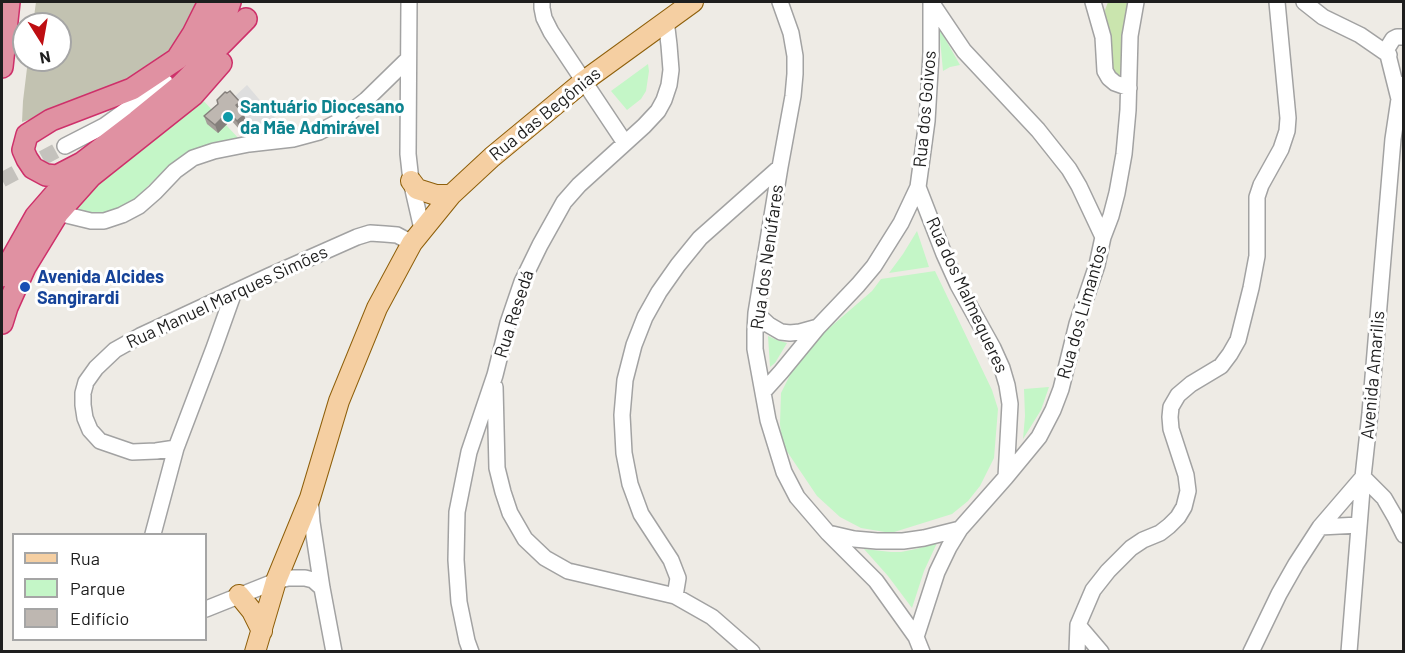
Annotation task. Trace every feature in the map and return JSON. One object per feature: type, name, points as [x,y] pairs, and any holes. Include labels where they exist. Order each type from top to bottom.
[{"type":"highway","points":[[2,67],[9,2]]},
{"type":"highway","points":[[165,82],[209,2]]},
{"type":"highway","points":[[165,82],[181,69],[226,14],[230,2]]},
{"type":"highway","points":[[177,59],[132,89],[51,120],[27,135],[23,150],[33,168],[46,176],[57,176],[82,163],[138,122],[180,86],[249,10]]},
{"type":"highway","points":[[2,323],[25,267],[58,213],[91,176],[193,95],[219,66],[241,31],[249,10]]},
{"type":"highway","points":[[2,276],[36,216],[82,163]]},
{"type":"main road","name":"Rua das Begônias","points":[[255,651],[276,581],[310,498],[339,401],[377,308],[417,236],[451,195],[492,157],[584,81],[693,2]]},
{"type":"main road","points":[[411,181],[417,189],[436,195],[451,195]]},
{"type":"main road","points":[[239,595],[252,611],[262,631]]},
{"type":"street","points":[[409,2],[408,135],[417,236]]},
{"type":"street","points":[[543,2],[544,18],[551,32],[625,143]]},
{"type":"street","name":"Rua dos Nenúfares","points":[[780,2],[791,33],[795,74],[756,313],[755,349],[768,420],[784,472],[796,496],[828,533],[876,581],[916,637]]},
{"type":"street","name":"Rua dos Goivos","points":[[763,392],[874,266],[901,224],[918,187],[927,121],[931,2]]},
{"type":"street","name":"Rua dos Limantos","points":[[916,637],[937,572],[949,547],[960,529],[1039,437],[1053,410],[1061,389],[1077,324],[1097,264],[1103,237],[1069,169],[1038,130],[964,51],[931,2]]},
{"type":"street","points":[[1093,2],[1103,37],[1105,71],[1115,83],[1129,88]]},
{"type":"street","points":[[1103,237],[1112,216],[1124,154],[1130,36],[1136,2]]},
{"type":"street","points":[[1077,651],[1078,625],[1093,590],[1131,548],[1169,526],[1184,507],[1188,491],[1171,429],[1171,407],[1178,394],[1221,366],[1238,340],[1257,256],[1257,197],[1281,149],[1287,131],[1288,118],[1277,2]]},
{"type":"street","points":[[1280,23],[1285,9],[1295,2]]},
{"type":"street","points":[[1304,2],[1323,16],[1360,35],[1394,59]]},
{"type":"street","name":"Rua Resedá","points":[[471,651],[459,602],[456,560],[457,512],[469,452],[495,375],[508,323],[522,282],[564,202],[579,184],[644,126],[658,111],[664,100],[669,85],[670,62],[666,21]]},
{"type":"street","points":[[1360,35],[1400,37]]},
{"type":"street","points":[[1394,59],[1388,46],[1393,39],[1400,37]]},
{"type":"street","points":[[58,213],[91,221],[104,221],[139,206],[193,158],[214,151],[293,139],[319,132],[338,122],[366,100],[408,59]]},
{"type":"street","name":"Avenida Amarilis","points":[[1394,59],[1399,99]]},
{"type":"street","points":[[65,146],[104,126],[165,82]]},
{"type":"street","name":"Avenida Amarilis","points":[[1349,651],[1394,139],[1399,99],[1404,84]]},
{"type":"street","points":[[675,596],[678,578],[671,560],[640,514],[630,484],[624,453],[622,415],[625,380],[634,345],[645,317],[678,265],[700,238],[780,167]]},
{"type":"street","name":"Rua dos Malmequeres","points":[[918,187],[958,285],[1002,368],[1010,404],[1006,477]]},
{"type":"street","name":"Rua Manuel Marques Simões","points":[[176,448],[132,452],[100,441],[90,430],[82,405],[86,382],[96,368],[116,350],[140,336],[357,237],[370,233],[417,236]]},
{"type":"street","points":[[153,533],[176,448],[234,292]]},
{"type":"street","points":[[756,313],[770,326],[781,332],[800,332],[818,327]]},
{"type":"street","points":[[495,375],[497,468],[502,492],[510,513],[525,539],[545,558],[568,571],[675,596],[712,617],[752,651]]},
{"type":"street","points":[[1251,651],[1296,564],[1320,527],[1363,477],[1384,498],[1404,535]]},
{"type":"street","points":[[310,498],[322,588],[334,651]]},
{"type":"street","points":[[1320,527],[1359,525]]},
{"type":"street","points":[[828,533],[854,539],[903,541],[960,529]]},
{"type":"street","points":[[207,609],[276,581],[305,578],[313,580],[322,588]]},
{"type":"street","points":[[1078,625],[1101,651]]},
{"type":"street","points":[[916,637],[922,651]]},
{"type":"shaded area","points":[[36,2],[198,2],[171,55],[96,98],[22,122],[27,72],[72,72],[72,12],[35,12]]},
{"type":"shaded area","points":[[247,85],[293,139],[271,141],[247,123],[232,99]]},
{"type":"green space","points":[[1108,2],[1130,2],[1126,75],[1111,77],[1105,10]]},
{"type":"green space","points":[[939,28],[960,65],[943,71]]},
{"type":"green space","points":[[648,64],[646,91],[641,99],[627,110],[611,91]]},
{"type":"green space","points":[[200,97],[241,141],[180,159],[167,167],[133,201],[120,210],[96,218],[70,211],[83,194]]},
{"type":"green space","points":[[917,231],[929,267],[889,273],[903,254]]},
{"type":"green space","points":[[935,271],[992,390],[998,409],[994,458],[980,486],[968,501],[952,514],[891,533],[861,528],[840,517],[817,496],[782,444],[781,393],[793,369],[820,336],[872,291],[881,279]]},
{"type":"green space","points":[[768,336],[787,343],[770,367]]},
{"type":"green space","points":[[1049,387],[1041,410],[1023,439],[1024,389]]},
{"type":"green space","points":[[937,543],[924,571],[912,608],[864,549],[901,552]]},
{"type":"building","points":[[230,91],[240,102],[236,105],[244,115],[237,121],[228,112],[215,125],[204,116],[218,104],[217,100],[225,92]]},
{"type":"tunnel","points":[[2,180],[65,146]]},
{"type":"place","name":"Santuário Diocesano da Mãe Admirável","points":[[228,117]]},
{"type":"place","name":"Avenida Alcides Sangirardi","points":[[25,287]]}]
